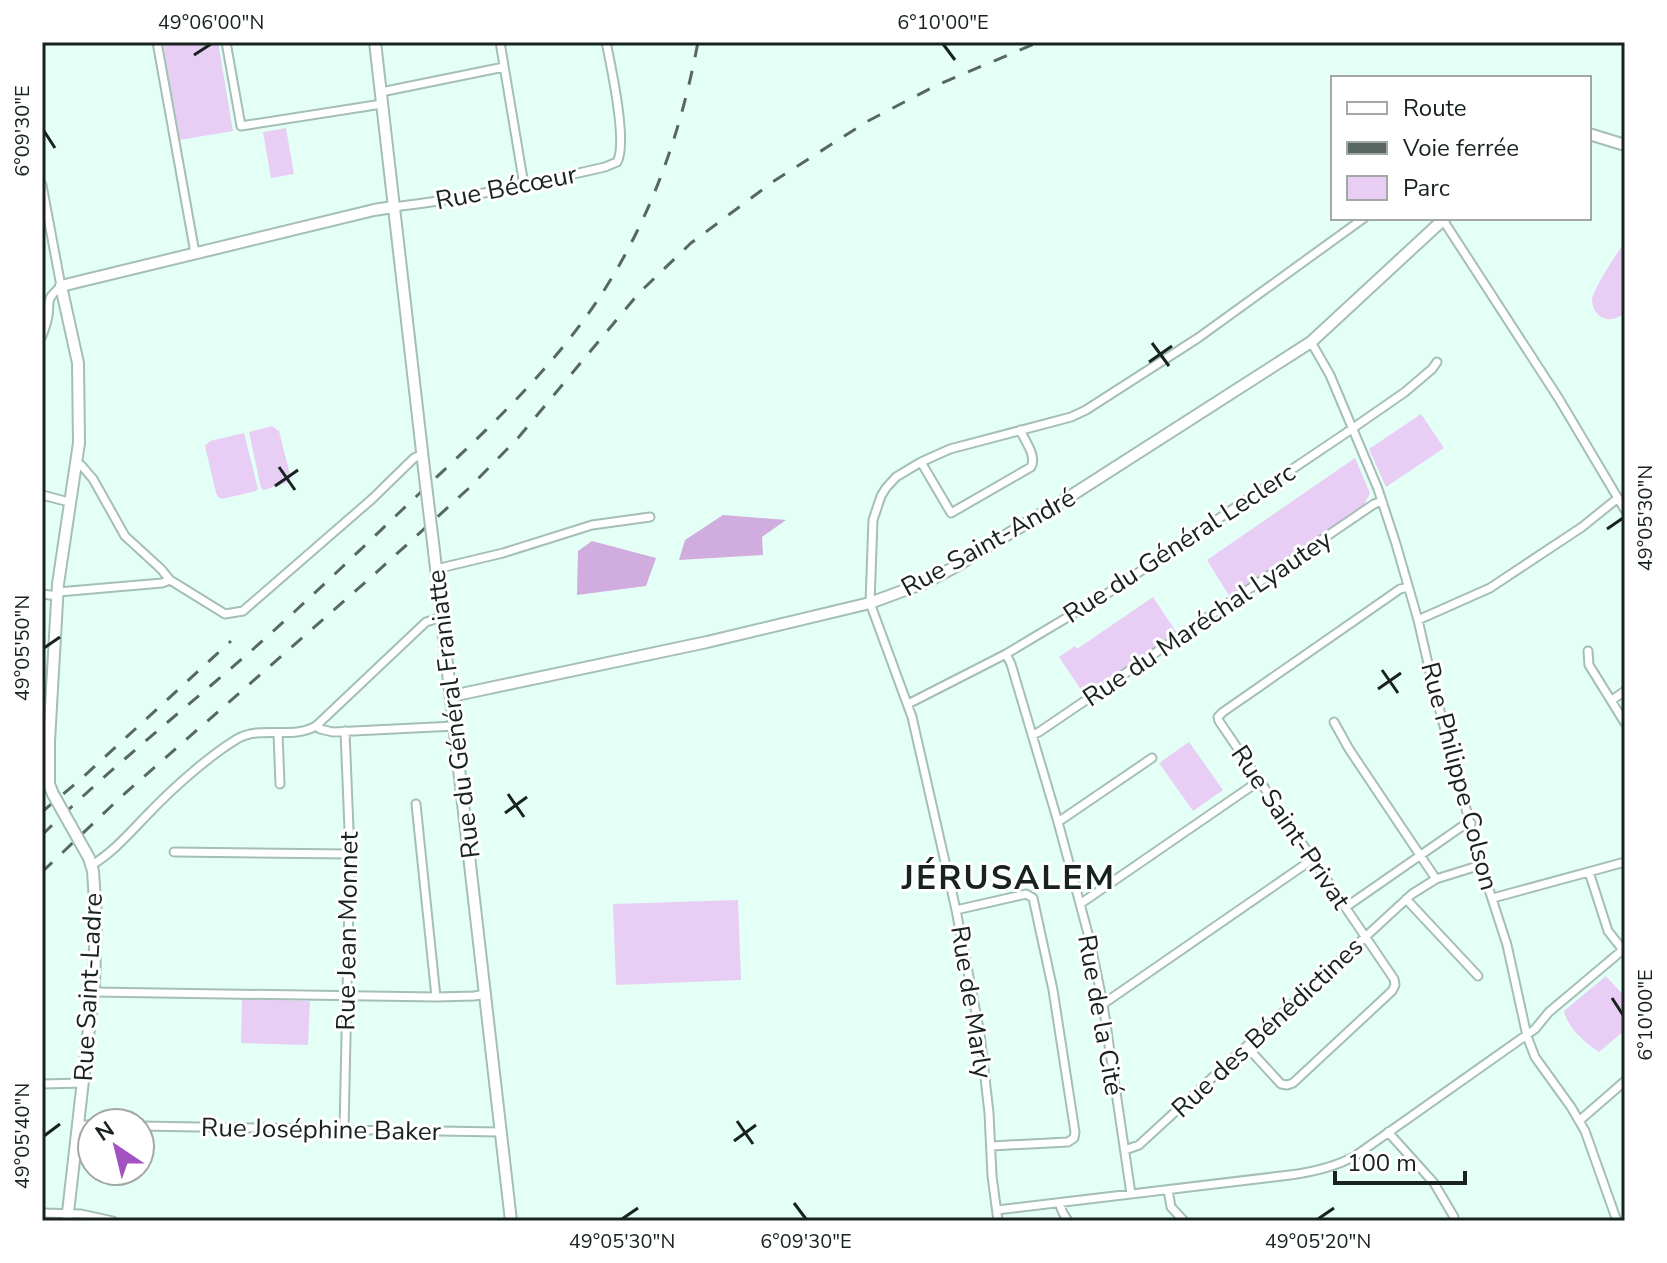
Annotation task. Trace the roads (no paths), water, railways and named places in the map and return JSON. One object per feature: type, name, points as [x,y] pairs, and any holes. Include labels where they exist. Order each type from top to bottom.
[{"type":"street","points":[[157,42],[195,253]]},
{"type":"street","points":[[226,42],[241,126],[382,104]]},
{"type":"street","name":"Rue du Général Franiatte","points":[[375,42],[511,1221]]},
{"type":"street","points":[[500,42],[524,185]]},
{"type":"street","name":"Rue Bécœur","points":[[393,207],[524,185],[617,162],[621,151],[619,119],[606,42]]},
{"type":"street","points":[[381,92],[504,67]]},
{"type":"street","points":[[1591,135],[1625,145]]},
{"type":"street","points":[[42,185],[61,286]]},
{"type":"street","points":[[42,293],[195,253],[393,207]]},
{"type":"street","points":[[870,603],[872,531],[876,508],[886,488],[896,477],[950,449],[1071,417],[1086,410],[1198,338],[1361,220]]},
{"type":"street","name":"Rue Saint-André","points":[[452,696],[692,646],[870,603],[924,583],[1069,497],[1311,342],[1443,220]]},
{"type":"street","points":[[1445,220],[1559,399],[1625,510]]},
{"type":"street","points":[[42,336],[48,317],[48,302],[61,286]]},
{"type":"street","name":"Rue Saint-Ladre","points":[[61,286],[78,363],[79,443],[58,594],[46,729],[53,794],[90,862],[96,916],[93,992],[80,1107]]},
{"type":"street","name":"Rue Philippe Colson","points":[[1311,342],[1330,375],[1382,501],[1418,620],[1481,865],[1507,945],[1527,1036],[1535,1057],[1579,1121],[1596,1157],[1617,1221]]},
{"type":"street","name":"Rue du Général Leclerc","points":[[908,704],[1006,654],[1108,593],[1405,392],[1437,362]]},
{"type":"street","points":[[921,462],[951,513],[1034,464],[1020,430]]},
{"type":"street","points":[[77,465],[86,470],[125,536],[170,580],[225,614],[243,611],[372,499],[414,458],[423,454]]},
{"type":"street","points":[[42,495],[69,502]]},
{"type":"street","points":[[1418,620],[1490,588],[1582,527],[1618,498]]},
{"type":"street","name":"Rue du Maréchal Lyautey","points":[[1032,735],[1382,501]]},
{"type":"street","points":[[436,569],[503,553],[592,525],[650,517]]},
{"type":"street","points":[[42,594],[170,580]]},
{"type":"street","name":"Rue Saint-Privat","points":[[1247,1047],[1281,1084],[1293,1083],[1395,985],[1366,936],[1218,717],[1400,589],[1408,587]]},
{"type":"street","name":"Rue de Marly","points":[[870,603],[908,704],[956,910],[980,1034],[998,1221]]},
{"type":"street","points":[[90,862],[113,851],[154,808],[219,751],[246,735],[301,732],[316,726],[426,622],[442,617]]},
{"type":"street","points":[[1588,651],[1589,665],[1625,723]]},
{"type":"street","name":"Rue de la Cité","points":[[1006,654],[1080,904],[1103,1004],[1131,1194]]},
{"type":"street","points":[[1612,700],[1625,691]]},
{"type":"street","points":[[1334,722],[1436,879]]},
{"type":"street","points":[[316,726],[325,731],[455,726]]},
{"type":"street","name":"Rue Jean Monnet","points":[[344,1130],[350,854],[345,731]]},
{"type":"street","points":[[278,733],[280,784]]},
{"type":"street","points":[[1058,822],[1152,758]]},
{"type":"street","points":[[1080,904],[1259,781]]},
{"type":"street","points":[[416,804],[436,997]]},
{"type":"street","points":[[1346,907],[1471,823]]},
{"type":"street","points":[[174,852],[350,854]]},
{"type":"street","points":[[1103,1004],[1313,859]]},
{"type":"street","points":[[1493,898],[1625,862]]},
{"type":"street","name":"Rue des Bénédictines","points":[[1125,1150],[1139,1145],[1406,899],[1436,879],[1481,865]]},
{"type":"street","points":[[997,1210],[1290,1175],[1324,1169],[1349,1159],[1527,1036],[1549,1012],[1624,949],[1608,931],[1589,872]]},
{"type":"street","points":[[956,910],[1026,894],[1033,898],[1053,990],[1075,1132],[1074,1138],[1068,1142],[991,1146]]},
{"type":"street","points":[[1406,899],[1478,976]]},
{"type":"street","points":[[93,992],[436,997],[486,994]]},
{"type":"street","points":[[1579,1121],[1625,1081]]},
{"type":"street","points":[[42,1084],[83,1083]]},
{"type":"street","name":"Rue Joséphine Baker","points":[[156,1126],[501,1132]]},
{"type":"street","points":[[1388,1132],[1434,1183],[1454,1217]]},
{"type":"street","name":"Rue Saint-Ladre","points":[[68,1217],[76,1143]]},
{"type":"street","points":[[1168,1190],[1171,1207],[1184,1221]]},
{"type":"street","points":[[1059,1203],[1068,1221]]},
{"type":"street","name":"Rue Philippe Colson","points":[[1609,1221],[1611,1207]]},
{"type":"street","points":[[42,1213],[68,1217],[81,1214],[113,1221]]},
{"type":"railway","points":[[42,835],[316,591],[477,439],[553,359],[597,301],[645,215],[677,130],[698,42]]},
{"type":"railway","points":[[42,872],[122,796],[468,489],[518,438],[639,293],[691,243],[774,181],[868,121],[937,85],[1039,42]]},
{"type":"railway","points":[[1617,42],[1625,44]]},
{"type":"railway","points":[[42,812],[231,641]]},
{"type":"district","name":"JÉRUSALEM","points":[[1009,877]]}]
